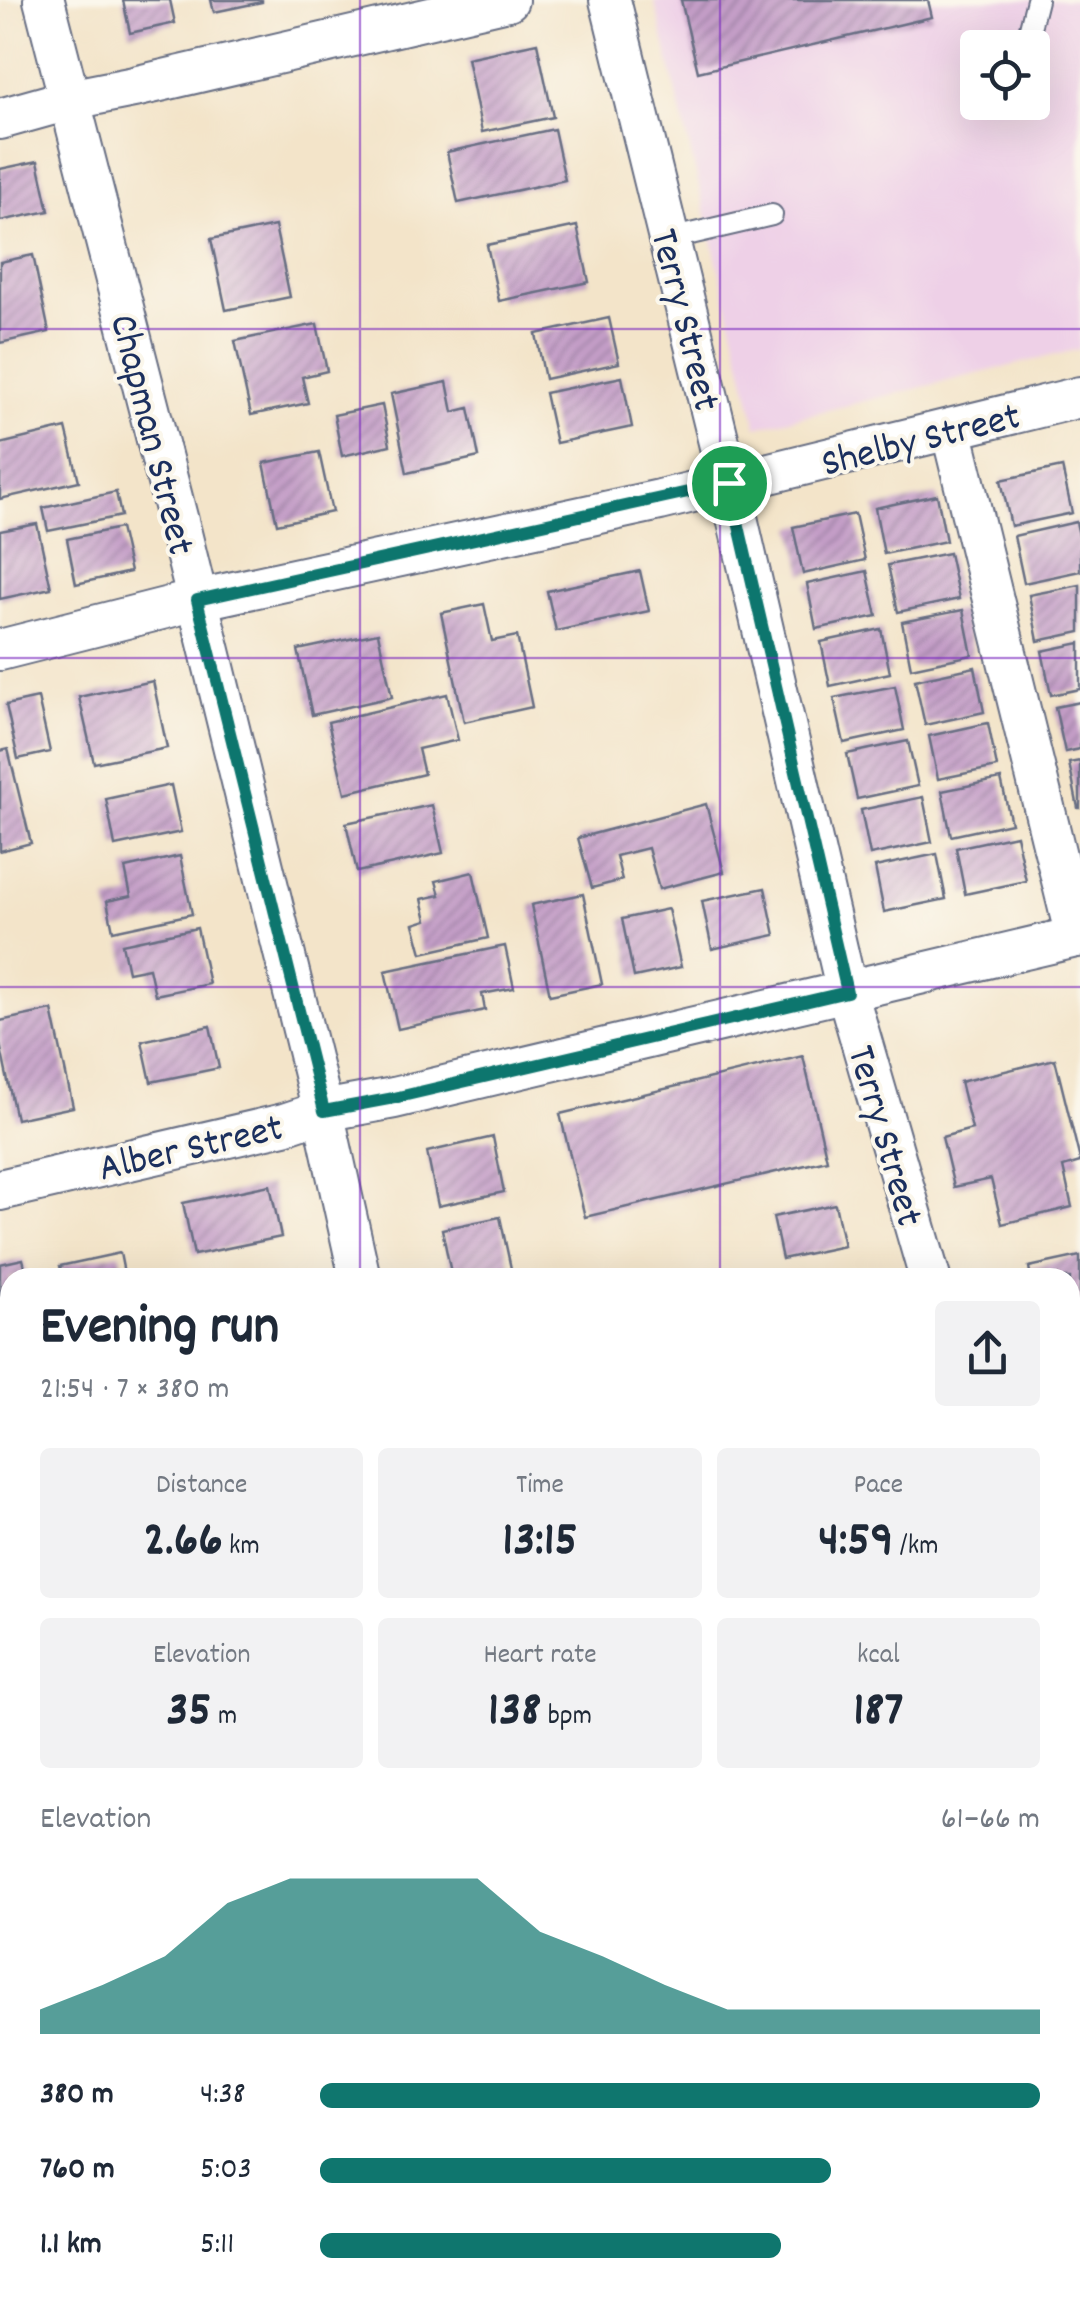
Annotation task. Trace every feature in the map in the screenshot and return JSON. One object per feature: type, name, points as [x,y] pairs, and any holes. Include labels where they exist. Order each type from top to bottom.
[{"type":"street","name":"Chapman Street","points":[[44,0],[324,1111],[358,1268]]},
{"type":"street","points":[[0,119],[508,0]]},
{"type":"street","name":"Terry Street","points":[[610,0],[729,483],[847,992],[927,1268]]},
{"type":"street","name":"Shelby Street","points":[[0,650],[197,600],[729,483],[1080,397]]},
{"type":"street","points":[[950,430],[1078,936]]},
{"type":"street","name":"Alber Street","points":[[0,1190],[1078,936]]},
{"type":"lane","points":[[1030,30],[1037,0]]},
{"type":"lane","points":[[669,240],[772,215]]},
{"type":"shaded area","points":[[654,0],[1080,0],[1080,349],[757,427]]},
{"type":"building","points":[[123,0],[170,0],[175,23],[130,33]]},
{"type":"building","points":[[211,0],[262,0],[262,2],[214,12]]},
{"type":"building","points":[[681,0],[928,0],[932,17],[698,72]]},
{"type":"building","points":[[537,43],[553,117],[482,132],[467,58]]},
{"type":"building","points":[[554,129],[565,180],[458,203],[447,152]]},
{"type":"building","points":[[38,161],[49,211],[0,221],[0,169]]},
{"type":"building","points":[[275,226],[290,297],[226,310],[211,239]]},
{"type":"building","points":[[577,226],[589,282],[499,301],[487,245]]},
{"type":"building","points":[[33,255],[49,332],[0,343],[0,262]]},
{"type":"building","points":[[609,318],[619,363],[545,379],[536,334]]},
{"type":"building","points":[[317,324],[327,371],[302,377],[308,403],[251,415],[235,341]]},
{"type":"building","points":[[622,377],[632,427],[556,443],[545,393]]},
{"type":"building","points":[[447,382],[453,412],[469,408],[479,457],[407,473],[391,394]]},
{"type":"building","points":[[382,405],[390,445],[342,456],[334,415]]},
{"type":"building","points":[[66,428],[79,481],[0,499],[0,444]]},
{"type":"building","points":[[319,452],[332,512],[277,524],[264,463]]},
{"type":"building","points":[[1062,467],[1072,513],[1011,526],[1001,480]]},
{"type":"building","points":[[116,492],[121,516],[48,531],[43,508]]},
{"type":"building","points":[[937,495],[946,541],[884,554],[875,508]]},
{"type":"building","points":[[855,514],[865,560],[803,574],[793,527]]},
{"type":"building","points":[[1076,522],[1080,571],[1024,583],[1014,536]]},
{"type":"building","points":[[37,524],[51,588],[0,599],[0,531]]},
{"type":"building","points":[[120,528],[130,572],[76,584],[67,539]]},
{"type":"building","points":[[949,553],[959,599],[898,612],[888,565]]},
{"type":"building","points":[[640,571],[649,611],[556,631],[547,591]]},
{"type":"building","points":[[867,571],[877,616],[816,629],[807,584]]},
{"type":"building","points":[[1080,585],[1080,632],[1038,641],[1029,595]]},
{"type":"building","points":[[484,604],[492,641],[517,636],[532,707],[464,722],[441,613]]},
{"type":"building","points":[[963,610],[972,655],[911,668],[902,622]]},
{"type":"building","points":[[881,629],[890,673],[830,686],[821,642]]},
{"type":"building","points":[[378,633],[392,697],[312,715],[298,650]]},
{"type":"building","points":[[1080,643],[1080,689],[1051,695],[1042,651]]},
{"type":"building","points":[[975,667],[984,712],[925,725],[915,680]]},
{"type":"building","points":[[153,681],[167,748],[94,763],[79,697]]},
{"type":"building","points":[[895,686],[904,730],[844,743],[834,698]]},
{"type":"building","points":[[447,694],[458,740],[418,749],[424,774],[345,793],[328,722]]},
{"type":"building","points":[[38,698],[50,752],[18,759],[6,705]]},
{"type":"building","points":[[1080,702],[1080,749],[1065,752],[1055,707]]},
{"type":"building","points":[[988,723],[997,767],[938,779],[929,736]]},
{"type":"building","points":[[908,741],[918,786],[857,799],[847,754]]},
{"type":"building","points":[[8,749],[31,843],[0,851],[0,751]]},
{"type":"building","points":[[1080,761],[1080,808],[1078,808],[1069,763]]},
{"type":"building","points":[[1001,779],[1011,823],[951,836],[942,791]]},
{"type":"building","points":[[171,785],[181,832],[115,846],[106,799]]},
{"type":"building","points":[[923,797],[932,842],[870,855],[861,810]]},
{"type":"building","points":[[706,804],[724,872],[659,889],[648,848],[616,856],[622,880],[592,888],[578,838]]},
{"type":"building","points":[[432,805],[443,853],[357,872],[346,823]]},
{"type":"building","points":[[1016,835],[1026,881],[965,894],[956,848]]},
{"type":"building","points":[[937,854],[946,899],[884,912],[875,867]]},
{"type":"building","points":[[180,856],[192,914],[113,931],[107,901],[131,896],[125,868]]},
{"type":"building","points":[[473,872],[488,938],[422,953],[414,924],[427,920],[422,899],[440,895],[436,881]]},
{"type":"building","points":[[765,888],[775,935],[712,949],[702,901]]},
{"type":"building","points":[[583,894],[602,984],[550,995],[531,905]]},
{"type":"building","points":[[668,909],[681,967],[634,977],[622,919]]},
{"type":"building","points":[[197,928],[209,984],[155,995],[149,968],[128,972],[122,944]]},
{"type":"building","points":[[505,946],[514,988],[482,994],[485,1010],[398,1029],[385,971]]},
{"type":"building","points":[[52,1010],[73,1107],[16,1119],[0,1044],[0,1021]]},
{"type":"building","points":[[210,1026],[219,1068],[151,1082],[142,1041]]},
{"type":"building","points":[[803,1056],[827,1160],[585,1217],[560,1114]]},
{"type":"building","points":[[1055,1059],[1080,1160],[1063,1167],[1072,1207],[1002,1224],[991,1179],[954,1187],[942,1137],[972,1129],[960,1082]]},
{"type":"building","points":[[493,1137],[504,1192],[438,1206],[427,1152]]},
{"type":"building","points":[[270,1185],[281,1237],[194,1255],[183,1203]]},
{"type":"building","points":[[835,1204],[844,1246],[782,1259],[773,1217]]},
{"type":"building","points":[[500,1217],[511,1268],[450,1268],[442,1229]]},
{"type":"building","points":[[120,1253],[123,1268],[60,1268]]},
{"type":"building","points":[[1080,1256],[1080,1268],[1029,1267]]},
{"type":"building","points":[[23,1259],[25,1268],[0,1268],[0,1264]]},
{"type":"route","points":[[729,483],[847,992],[324,1111],[197,600],[729,483]]}]
